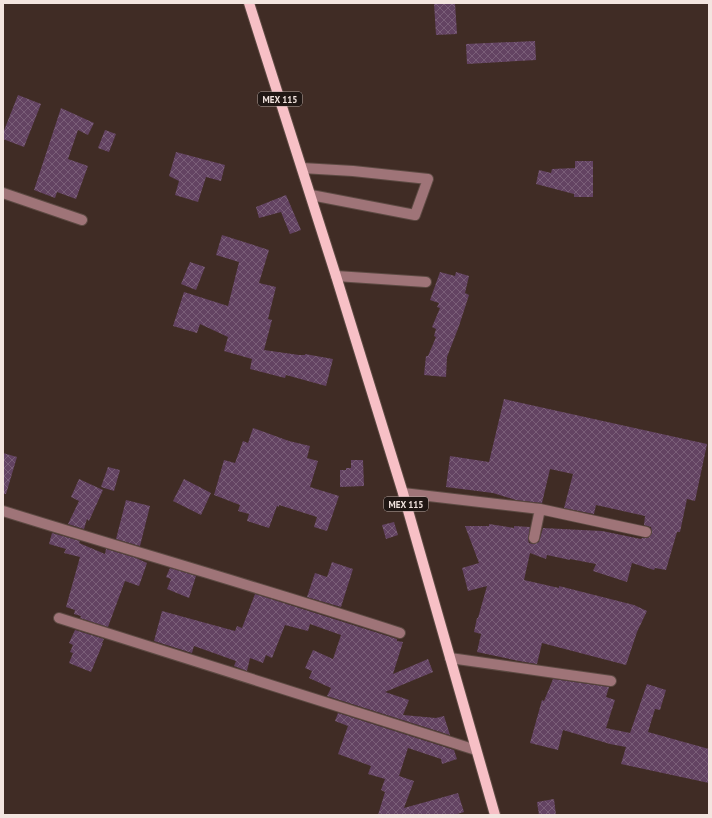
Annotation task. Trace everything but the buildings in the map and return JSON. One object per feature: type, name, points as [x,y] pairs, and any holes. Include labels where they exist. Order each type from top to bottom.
[{"type":"main road","name":"MEX 115","points":[[250,3],[403,493],[495,815]]},
{"type":"street","points":[[302,168],[353,171],[428,180],[415,215],[311,195]]},
{"type":"street","points":[[3,193],[82,220]]},
{"type":"street","points":[[336,276],[426,282]]},
{"type":"street","points":[[403,493],[540,509],[646,532]]},
{"type":"street","points":[[534,538],[540,509]]},
{"type":"street","points":[[3,511],[400,633]]},
{"type":"street","points":[[59,618],[476,750]]},
{"type":"street","points":[[450,658],[611,681]]}]
